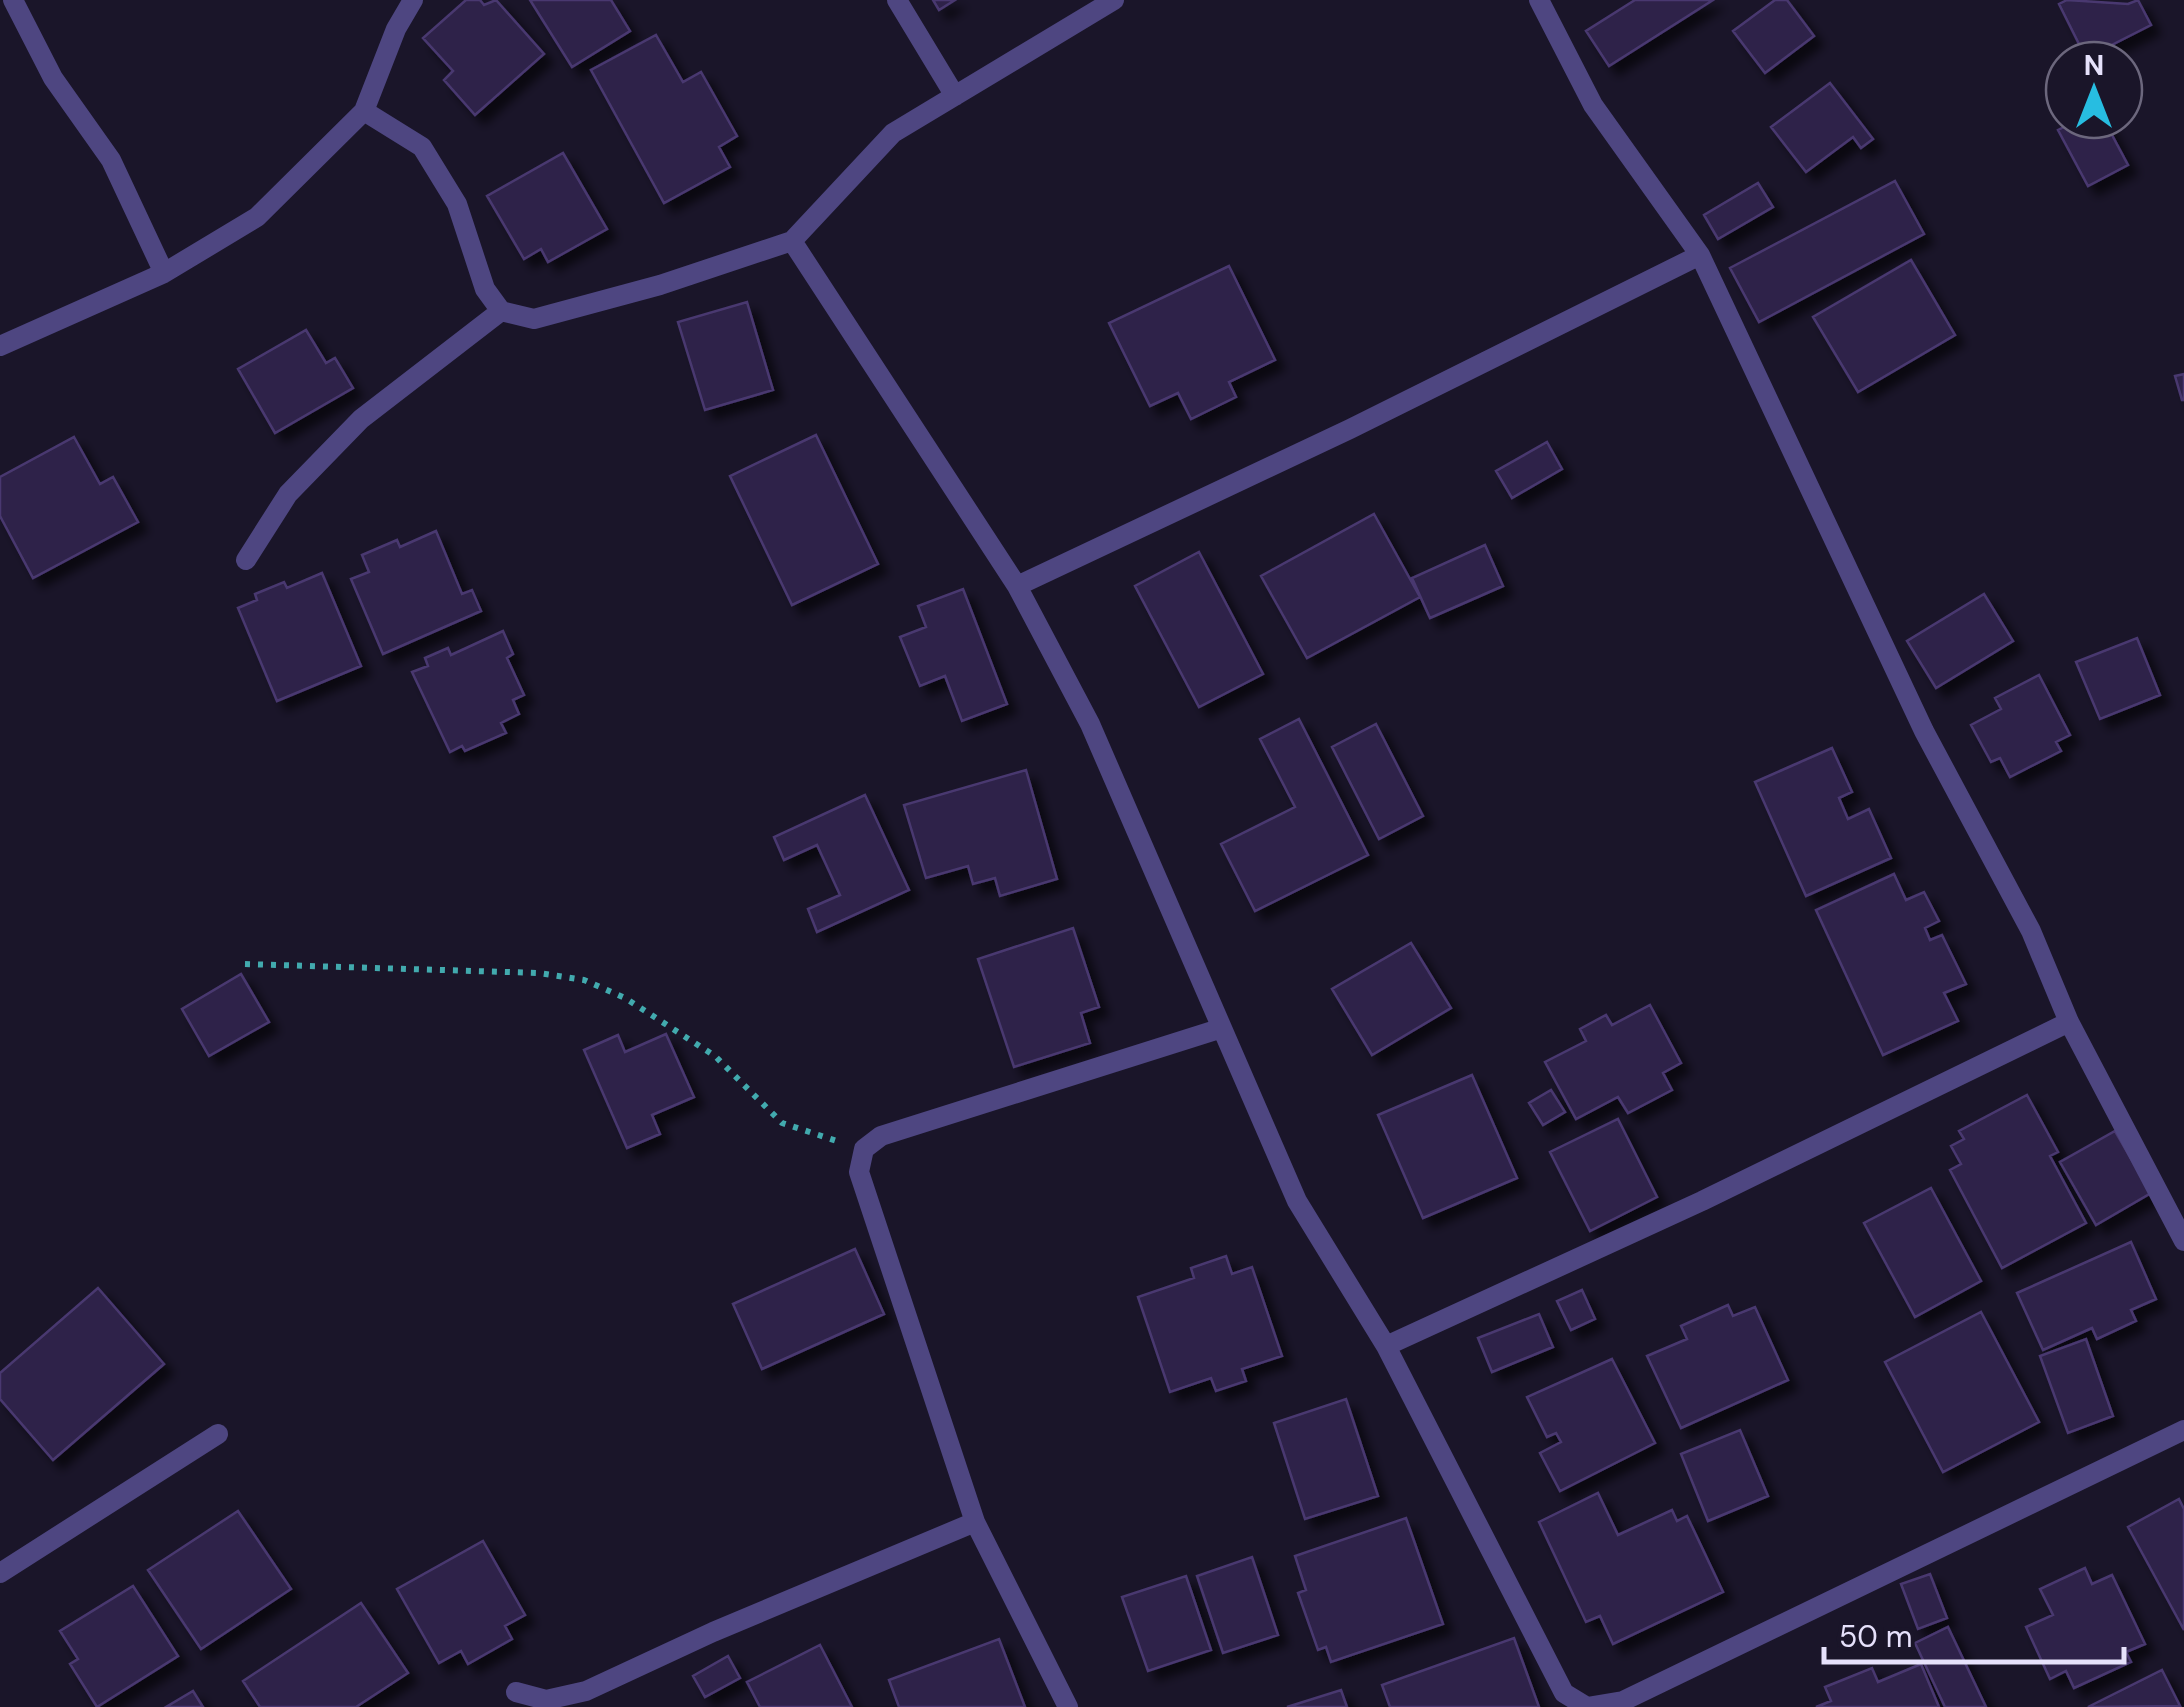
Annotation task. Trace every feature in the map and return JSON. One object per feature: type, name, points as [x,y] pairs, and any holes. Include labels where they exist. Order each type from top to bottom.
[{"type":"street","points":[[14,0],[53,78],[111,160],[164,273]]},
{"type":"street","points":[[0,346],[164,273],[257,218],[364,112],[396,29],[413,0]]},
{"type":"street","points":[[897,0],[955,96]]},
{"type":"street","points":[[364,112],[422,146],[457,204],[485,289],[501,311],[534,320],[660,285],[792,240],[893,133],[1114,0]]},
{"type":"street","points":[[1539,0],[1593,105],[1700,255],[1924,731],[2030,930],[2069,1022],[2184,1241]]},
{"type":"street","points":[[792,240],[1017,586],[1090,724],[1218,1028],[1298,1202],[1386,1346],[1564,1694],[1587,1707],[1623,1701],[2184,1430]]},
{"type":"street","points":[[1017,586],[1350,429],[1700,255]]},
{"type":"street","points":[[246,560],[288,494],[361,419],[501,311]]},
{"type":"street","points":[[1386,1346],[1702,1201],[2069,1022]]},
{"type":"street","points":[[1068,1707],[974,1522],[859,1172],[864,1149],[898,1130],[1218,1028]]},
{"type":"street","points":[[0,1573],[218,1434]]},
{"type":"street","points":[[516,1692],[546,1700],[586,1692],[713,1632],[974,1522]]},
{"type":"path","points":[[246,964],[539,973],[584,980],[624,998],[716,1056],[782,1123],[864,1149]]},
{"type":"building","points":[[466,0],[480,0],[484,5],[496,0],[544,54],[475,115],[444,80],[453,71],[423,38]]},
{"type":"building","points":[[530,0],[611,0],[630,31],[572,67]]},
{"type":"building","points":[[933,0],[955,0],[939,10]]},
{"type":"building","points":[[1635,0],[1713,0],[1609,66],[1586,31]]},
{"type":"building","points":[[1775,0],[1787,0],[1814,36],[1765,73],[1733,31]]},
{"type":"building","points":[[2067,0],[2128,4],[2138,0],[2151,25],[2121,40],[2077,40],[2059,4]]},
{"type":"building","points":[[656,35],[683,82],[701,72],[737,136],[719,147],[730,167],[664,203],[591,70]]},
{"type":"building","points":[[1830,83],[1873,139],[1861,148],[1853,137],[1806,172],[1771,127]]},
{"type":"building","points":[[2063,140],[2115,140],[2128,165],[2088,186]]},
{"type":"building","points":[[563,153],[607,229],[548,262],[541,249],[524,259],[487,196]]},
{"type":"building","points":[[1895,181],[1924,234],[1759,322],[1730,268]]},
{"type":"building","points":[[1758,183],[1773,207],[1718,239],[1704,215]]},
{"type":"building","points":[[1911,260],[1955,335],[1858,392],[1813,317]]},
{"type":"building","points":[[1229,266],[1275,360],[1229,382],[1236,397],[1191,419],[1178,393],[1150,406],[1109,323]]},
{"type":"building","points":[[747,302],[773,390],[705,410],[678,322]]},
{"type":"building","points":[[306,330],[326,363],[335,358],[353,388],[275,433],[238,369]]},
{"type":"building","points":[[2184,374],[2184,400],[2182,400],[2175,376]]},
{"type":"building","points":[[816,435],[878,564],[792,605],[730,476]]},
{"type":"building","points":[[74,437],[100,484],[113,477],[138,522],[33,578],[0,516],[0,477]]},
{"type":"building","points":[[1547,442],[1562,469],[1512,498],[1496,471]]},
{"type":"building","points":[[1374,514],[1420,597],[1307,658],[1261,576]]},
{"type":"building","points":[[436,531],[462,594],[472,590],[481,611],[383,654],[351,579],[369,572],[362,555],[397,540],[400,547]]},
{"type":"building","points":[[1485,545],[1503,586],[1430,618],[1412,578]]},
{"type":"building","points":[[1199,552],[1263,674],[1199,707],[1135,586]]},
{"type":"building","points":[[322,573],[361,666],[277,701],[238,608],[257,600],[255,594],[284,582],[287,588]]},
{"type":"building","points":[[963,589],[1007,704],[962,721],[945,676],[920,686],[900,637],[926,627],[918,606]]},
{"type":"building","points":[[1984,594],[2013,641],[1936,688],[1907,641]]},
{"type":"building","points":[[503,631],[513,654],[507,658],[524,695],[513,700],[519,714],[501,723],[506,733],[465,751],[462,746],[450,752],[412,672],[428,666],[425,658],[448,648],[451,655]]},
{"type":"building","points":[[2137,638],[2160,695],[2100,719],[2076,662]]},
{"type":"building","points":[[2039,675],[2070,735],[2056,742],[2061,751],[2010,777],[2000,758],[1991,762],[1971,725],[2001,709],[1995,698]]},
{"type":"building","points":[[1299,719],[1368,855],[1255,911],[1221,844],[1295,807],[1260,739]]},
{"type":"building","points":[[1376,724],[1423,816],[1379,839],[1332,747]]},
{"type":"building","points":[[1832,748],[1852,792],[1839,798],[1848,819],[1869,809],[1891,858],[1806,896],[1755,782]]},
{"type":"building","points":[[1026,770],[1057,879],[1000,896],[995,878],[973,884],[968,866],[926,878],[904,805]]},
{"type":"building","points":[[865,795],[909,890],[817,932],[808,909],[840,895],[817,845],[784,860],[774,837]]},
{"type":"building","points":[[1894,874],[1906,900],[1924,892],[1939,921],[1925,928],[1930,940],[1942,935],[1966,984],[1944,993],[1958,1021],[1883,1055],[1816,910]]},
{"type":"building","points":[[1073,928],[1099,1007],[1081,1013],[1090,1043],[1014,1067],[978,959]]},
{"type":"building","points":[[1411,943],[1451,1008],[1372,1055],[1332,989]]},
{"type":"building","points":[[241,974],[269,1022],[209,1056],[182,1009]]},
{"type":"building","points":[[1650,1005],[1681,1063],[1663,1073],[1672,1090],[1628,1113],[1618,1097],[1576,1119],[1545,1062],[1586,1041],[1580,1029],[1606,1015],[1612,1025]]},
{"type":"building","points":[[666,1034],[694,1097],[652,1115],[660,1134],[627,1148],[584,1050],[618,1035],[625,1052]]},
{"type":"building","points":[[1472,1075],[1517,1178],[1423,1218],[1378,1115]]},
{"type":"building","points":[[1551,1090],[1565,1112],[1543,1125],[1529,1103]]},
{"type":"building","points":[[2027,1095],[2058,1152],[2050,1156],[2086,1223],[2002,1268],[1950,1170],[1961,1164],[1951,1146],[1964,1139],[1959,1131]]},
{"type":"building","points":[[1618,1119],[1657,1197],[1590,1231],[1550,1152]]},
{"type":"building","points":[[2115,1131],[2151,1193],[2096,1225],[2060,1162]]},
{"type":"building","points":[[1931,1188],[1981,1281],[1915,1317],[1864,1223]]},
{"type":"building","points":[[2131,1242],[2156,1299],[2131,1310],[2136,1321],[2097,1339],[2092,1328],[2043,1350],[2017,1293]]},
{"type":"building","points":[[855,1249],[884,1314],[762,1369],[733,1304]]},
{"type":"building","points":[[1226,1256],[1232,1274],[1252,1267],[1282,1356],[1242,1369],[1246,1381],[1216,1391],[1211,1378],[1170,1392],[1138,1297],[1194,1278],[1191,1268]]},
{"type":"building","points":[[98,1288],[164,1364],[53,1460],[0,1399],[0,1373]]},
{"type":"building","points":[[1582,1290],[1595,1319],[1571,1330],[1557,1301]]},
{"type":"building","points":[[1728,1305],[1733,1316],[1755,1307],[1788,1380],[1681,1428],[1647,1356],[1687,1339],[1681,1326]]},
{"type":"building","points":[[1981,1312],[2039,1422],[1943,1472],[1885,1362]]},
{"type":"building","points":[[1539,1314],[1553,1347],[1492,1372],[1478,1338]]},
{"type":"building","points":[[2086,1339],[2113,1416],[2068,1433],[2040,1356]]},
{"type":"building","points":[[1612,1359],[1655,1443],[1560,1491],[1540,1453],[1561,1442],[1556,1433],[1547,1437],[1527,1397]]},
{"type":"building","points":[[1346,1399],[1378,1496],[1305,1519],[1274,1423]]},
{"type":"building","points":[[1740,1430],[1768,1496],[1708,1521],[1681,1454]]},
{"type":"building","points":[[1598,1493],[1618,1535],[1672,1510],[1677,1521],[1687,1516],[1723,1592],[1613,1644],[1600,1616],[1586,1622],[1539,1522]]},
{"type":"building","points":[[2179,1499],[2184,1509],[2184,1630],[2128,1527]]},
{"type":"building","points":[[238,1511],[291,1589],[201,1649],[148,1570]]},
{"type":"building","points":[[1406,1518],[1443,1624],[1331,1662],[1326,1647],[1318,1650],[1298,1593],[1306,1590],[1295,1556]]},
{"type":"building","points":[[483,1541],[525,1615],[505,1626],[512,1639],[468,1664],[461,1651],[439,1663],[397,1589]]},
{"type":"building","points":[[1252,1557],[1278,1635],[1223,1653],[1197,1576]]},
{"type":"building","points":[[2085,1568],[2092,1584],[2112,1575],[2145,1644],[2126,1652],[2131,1662],[2074,1688],[2066,1671],[2050,1679],[2026,1627],[2053,1615],[2040,1589]]},
{"type":"building","points":[[1930,1574],[1947,1618],[1918,1629],[1901,1584]]},
{"type":"building","points":[[1186,1576],[1211,1650],[1148,1671],[1122,1597]]},
{"type":"building","points":[[133,1586],[178,1656],[97,1707],[70,1664],[78,1659],[60,1631]]},
{"type":"building","points":[[361,1603],[408,1673],[356,1707],[260,1707],[243,1681]]},
{"type":"building","points":[[1948,1627],[1986,1707],[1945,1707],[1915,1643]]},
{"type":"building","points":[[1514,1638],[1539,1707],[1390,1707],[1382,1685]]},
{"type":"building","points":[[999,1639],[1025,1707],[899,1707],[889,1680]]},
{"type":"building","points":[[820,1645],[852,1707],[760,1707],[747,1682]]},
{"type":"building","points":[[728,1656],[740,1678],[705,1697],[693,1676]]},
{"type":"building","points":[[1921,1664],[1939,1707],[1816,1707],[1831,1701],[1825,1687],[1872,1668],[1878,1682]]},
{"type":"building","points":[[2162,1670],[2180,1706],[2088,1707]]},
{"type":"building","points":[[1341,1690],[1347,1707],[1287,1707]]},
{"type":"building","points":[[193,1691],[203,1707],[166,1707]]}]
